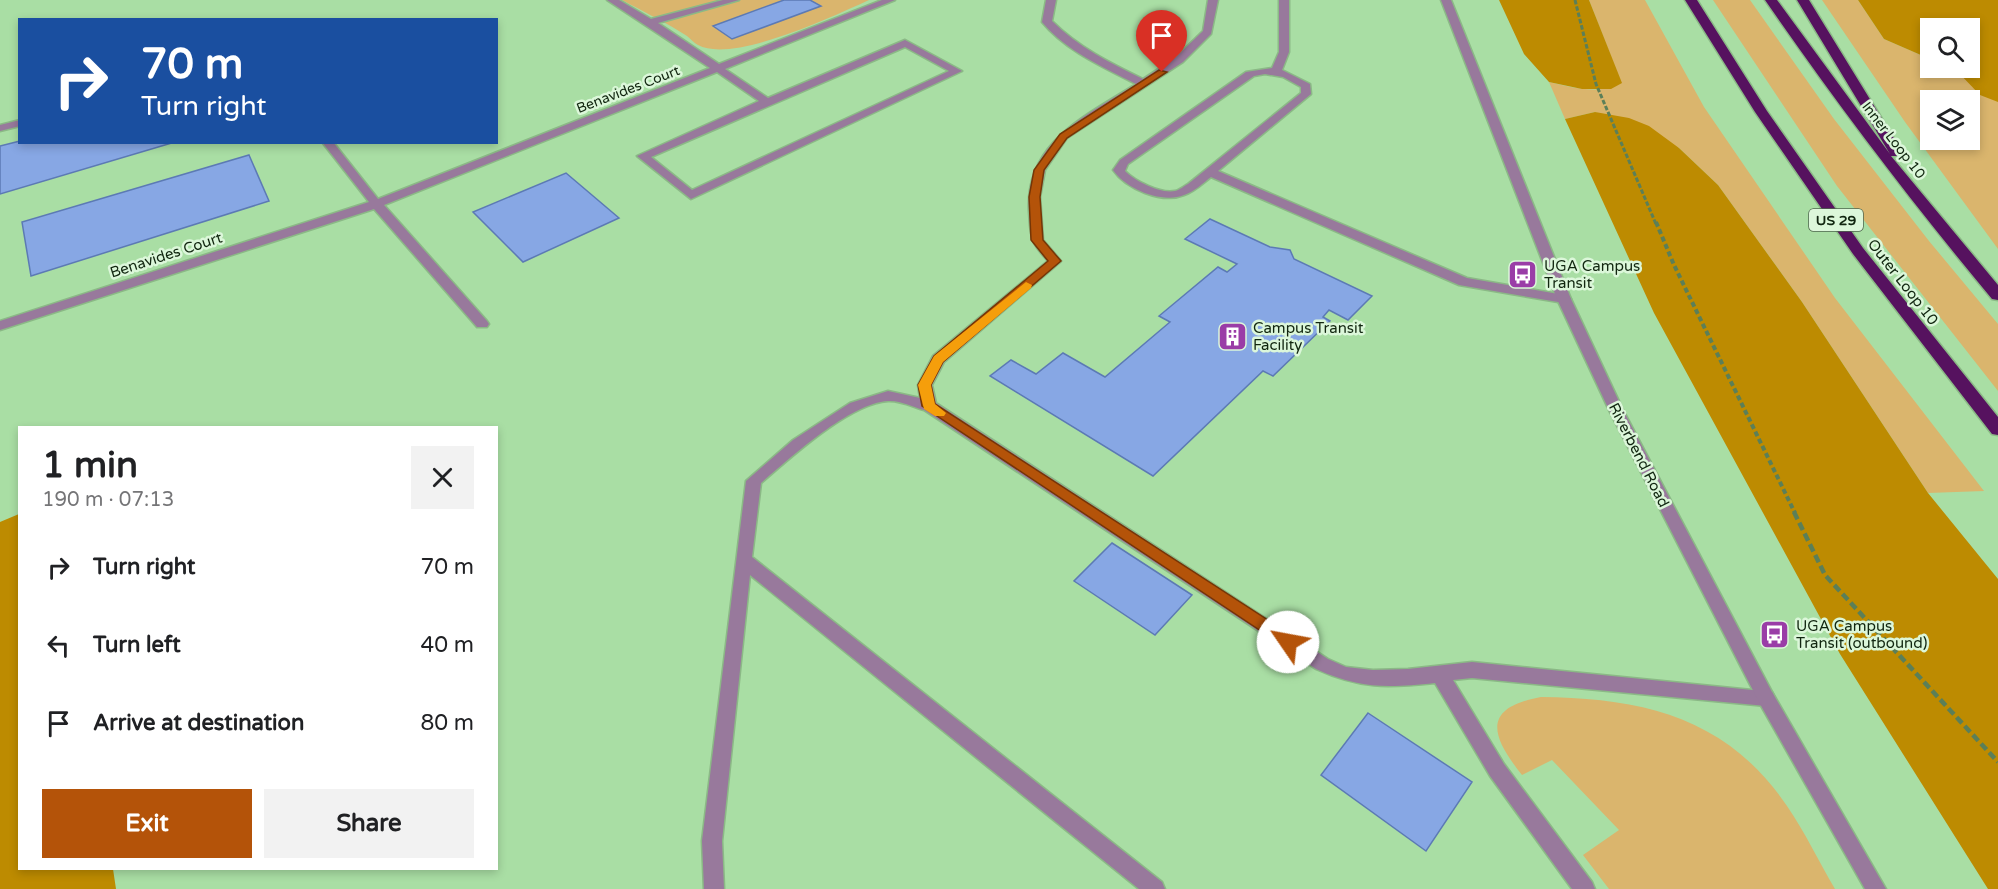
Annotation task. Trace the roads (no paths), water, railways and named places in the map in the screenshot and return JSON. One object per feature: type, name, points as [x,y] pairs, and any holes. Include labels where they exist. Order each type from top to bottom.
[{"type":"highway","name":"Outer Loop 10","points":[[1691,0],[1761,112],[1858,251],[1998,429]]},
{"type":"highway","name":"Inner Loop 10","points":[[1771,0],[1824,78],[1952,241],[1998,295]]},
{"type":"highway","points":[[1803,0],[1863,101],[1952,241]]},
{"type":"street","points":[[612,0],[650,22],[767,102]]},
{"type":"street","points":[[650,22],[734,0]]},
{"type":"street","name":"Benavides Court","points":[[0,326],[376,204],[890,0]]},
{"type":"street","points":[[1051,0],[1047,22],[1064,40],[1145,84]]},
{"type":"street","points":[[929,406],[925,385],[938,359],[1055,261],[1037,240],[1034,197],[1039,170],[1051,150],[1063,136],[1179,60],[1208,32],[1213,0]]},
{"type":"street","points":[[1276,71],[1284,52],[1284,0]]},
{"type":"street","name":"Riverbend Road","points":[[1446,0],[1564,299],[1616,410],[1766,698],[1876,889]]},
{"type":"street","points":[[905,43],[957,71],[691,195],[643,156],[767,102],[905,43]]},
{"type":"street","points":[[1261,69],[1276,71],[1306,86],[1306,94],[1210,172],[1182,194],[1164,196],[1124,178],[1119,170],[1124,162],[1250,74],[1261,69]]},
{"type":"street","points":[[0,128],[18,124]]},
{"type":"street","points":[[329,144],[376,204],[482,324]]},
{"type":"street","points":[[1210,172],[1464,282],[1564,299]]},
{"type":"street","points":[[714,889],[712,841],[754,481],[794,446],[854,407],[888,396],[929,406],[1322,664],[1344,674],[1368,677],[1440,675],[1472,670],[1766,698]]},
{"type":"street","points":[[743,560],[1155,889]]},
{"type":"street","points":[[1440,675],[1497,770],[1585,889]]},
{"type":"place","name":"UGA Campus Transit","points":[[1523,275]]},
{"type":"place","name":"Campus Transit Facility","points":[[1232,337]]},
{"type":"place","name":"UGA Campus Transit (outbound)","points":[[1775,635]]}]
